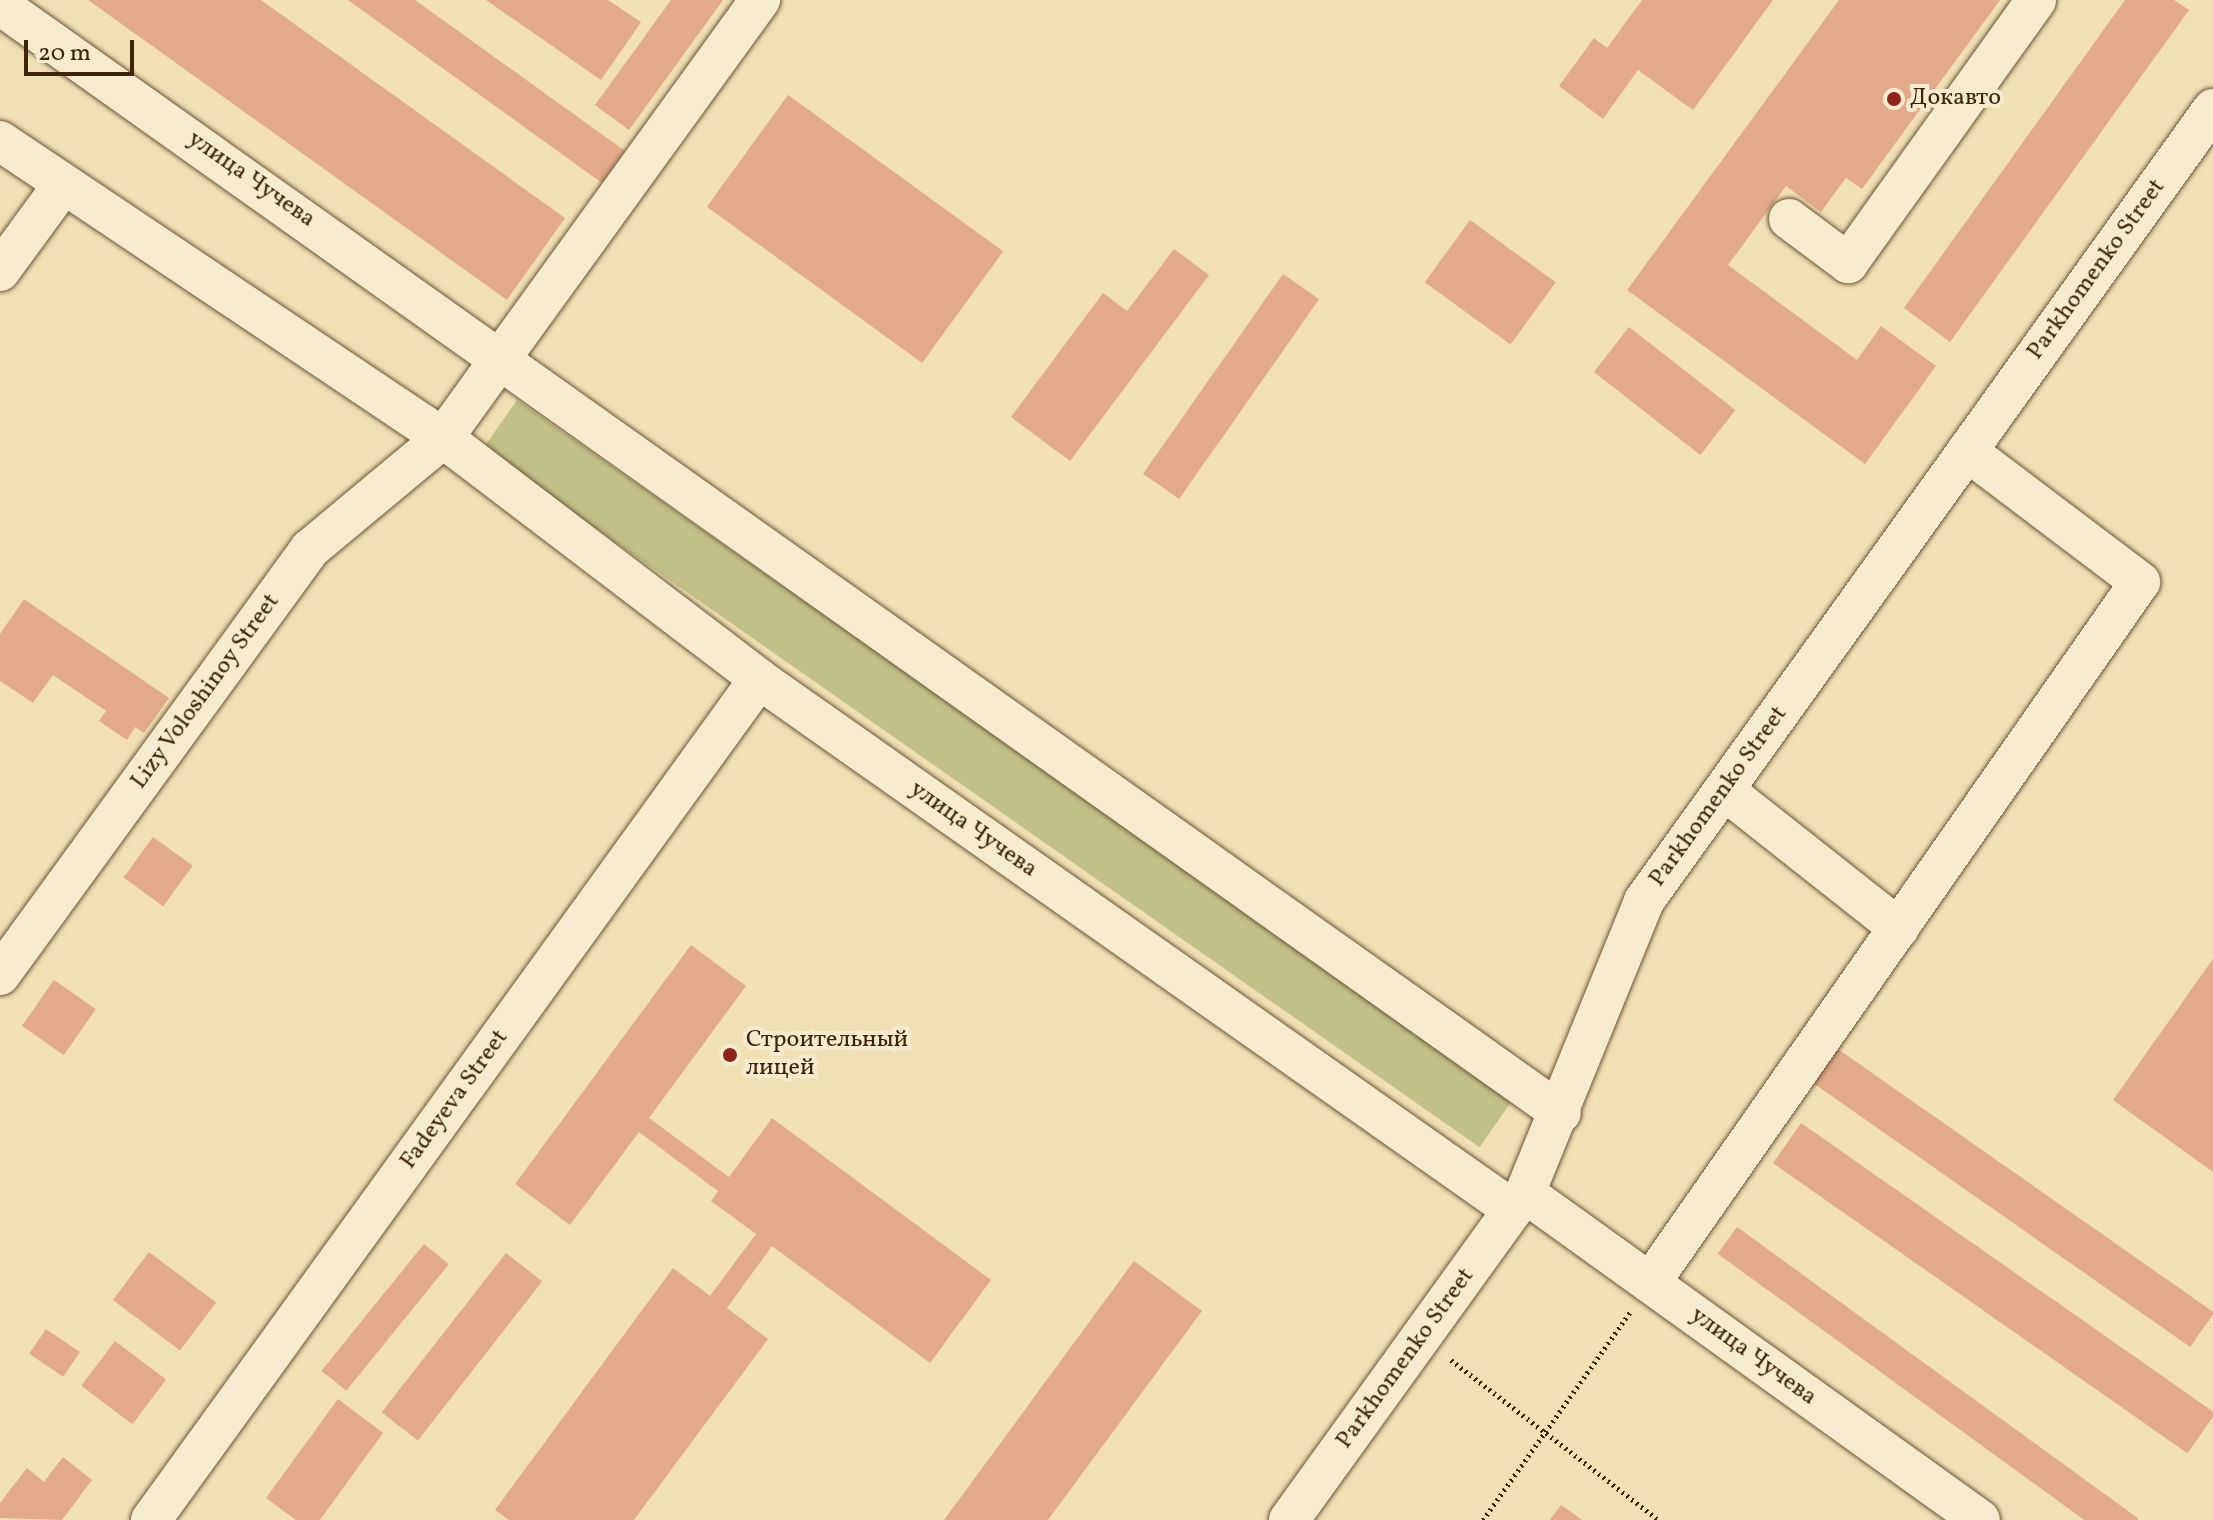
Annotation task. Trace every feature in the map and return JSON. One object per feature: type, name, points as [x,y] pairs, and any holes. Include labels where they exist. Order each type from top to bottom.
[{"type":"street","points":[[443,438],[760,0]]},
{"type":"street","points":[[1789,219],[1848,263],[2036,0]]},
{"type":"street","name":"улица Чучева","points":[[0,5],[502,355],[1561,1113]]},
{"type":"street","name":"Parkhomenko Street","points":[[1289,1520],[1519,1202],[1561,1113],[1644,901],[2213,109]]},
{"type":"street","name":"улица Чучева","points":[[0,141],[62,186],[443,438],[759,679],[1519,1202],[1650,1283],[1980,1520]]},
{"type":"street","points":[[0,271],[62,186]]},
{"type":"street","name":"Lizy Voloshinoy Street","points":[[0,975],[310,549],[443,438]]},
{"type":"street","points":[[1650,1283],[2140,582],[1967,451]]},
{"type":"street","name":"Fadeyeva Street","points":[[151,1520],[759,679]]},
{"type":"street","points":[[1724,790],[1899,928]]},
{"type":"path","points":[[1483,1520],[1650,1283]]},
{"type":"path","points":[[1422,1337],[1659,1520]]},
{"type":"shaded area","points":[[517,400],[1514,1098],[1479,1147],[483,449]]},
{"type":"building","points":[[88,0],[261,0],[565,218],[507,300]]},
{"type":"building","points":[[348,0],[415,0],[625,151],[602,183]]},
{"type":"building","points":[[486,0],[608,0],[641,22],[601,80]]},
{"type":"building","points":[[671,0],[723,0],[629,130],[595,105]]},
{"type":"building","points":[[1642,0],[1773,0],[1693,110],[1638,70],[1603,119],[1559,86],[1594,38],[1607,48]]},
{"type":"building","points":[[1839,0],[2000,0],[1862,189],[1846,178],[1821,212],[1786,186],[1728,265],[1857,360],[1881,326],[1936,366],[1865,464],[1627,290]]},
{"type":"building","points":[[2125,0],[2174,0],[2189,10],[1950,342],[1904,308]]},
{"type":"building","points":[[788,95],[1003,251],[922,363],[707,207]]},
{"type":"building","points":[[1470,220],[1556,282],[1510,345],[1425,282]]},
{"type":"building","points":[[1174,249],[1209,275],[1070,461],[1011,417],[1103,293],[1127,311]]},
{"type":"building","points":[[1283,274],[1319,299],[1179,499],[1143,474]]},
{"type":"building","points":[[1629,327],[1735,410],[1700,455],[1594,372]]},
{"type":"building","points":[[24,599],[169,698],[144,733],[135,727],[127,740],[99,721],[106,711],[53,675],[33,703],[0,681],[0,634]]},
{"type":"building","points":[[153,837],[193,866],[163,906],[124,877]]},
{"type":"building","points":[[691,945],[746,986],[649,1118],[729,1177],[772,1118],[991,1280],[930,1363],[772,1246],[727,1308],[768,1339],[634,1520],[509,1520],[495,1510],[673,1268],[710,1296],[756,1234],[711,1201],[718,1191],[639,1132],[570,1225],[515,1184]]},
{"type":"building","points":[[2213,959],[2213,1172],[2113,1100]]},
{"type":"building","points":[[54,980],[96,1009],[64,1055],[22,1026]]},
{"type":"building","points":[[1835,1047],[2213,1312],[2190,1347],[1811,1081]]},
{"type":"building","points":[[1801,1123],[2213,1411],[2213,1417],[2187,1453],[1773,1163]]},
{"type":"building","points":[[1737,1227],[2138,1519],[2084,1520],[1718,1254]]},
{"type":"building","points":[[424,1244],[449,1264],[346,1391],[321,1371]]},
{"type":"building","points":[[149,1252],[216,1303],[180,1350],[113,1300]]},
{"type":"building","points":[[506,1253],[542,1281],[418,1440],[382,1412]]},
{"type":"building","points":[[1134,1261],[1202,1311],[1048,1520],[944,1520]]},
{"type":"building","points":[[46,1329],[80,1352],[63,1377],[29,1354]]},
{"type":"building","points":[[115,1341],[166,1380],[132,1424],[81,1386]]},
{"type":"building","points":[[338,1399],[383,1433],[320,1520],[296,1520],[266,1498]]},
{"type":"building","points":[[63,1457],[92,1480],[62,1520],[0,1518],[0,1503],[27,1468],[44,1482]]},
{"type":"building","points":[[1561,1505],[1582,1520],[1550,1520]]},
{"type":"place","name":"Докавто","points":[[1894,99]]},
{"type":"place","name":"Строительный лицей","points":[[730,1055]]}]
